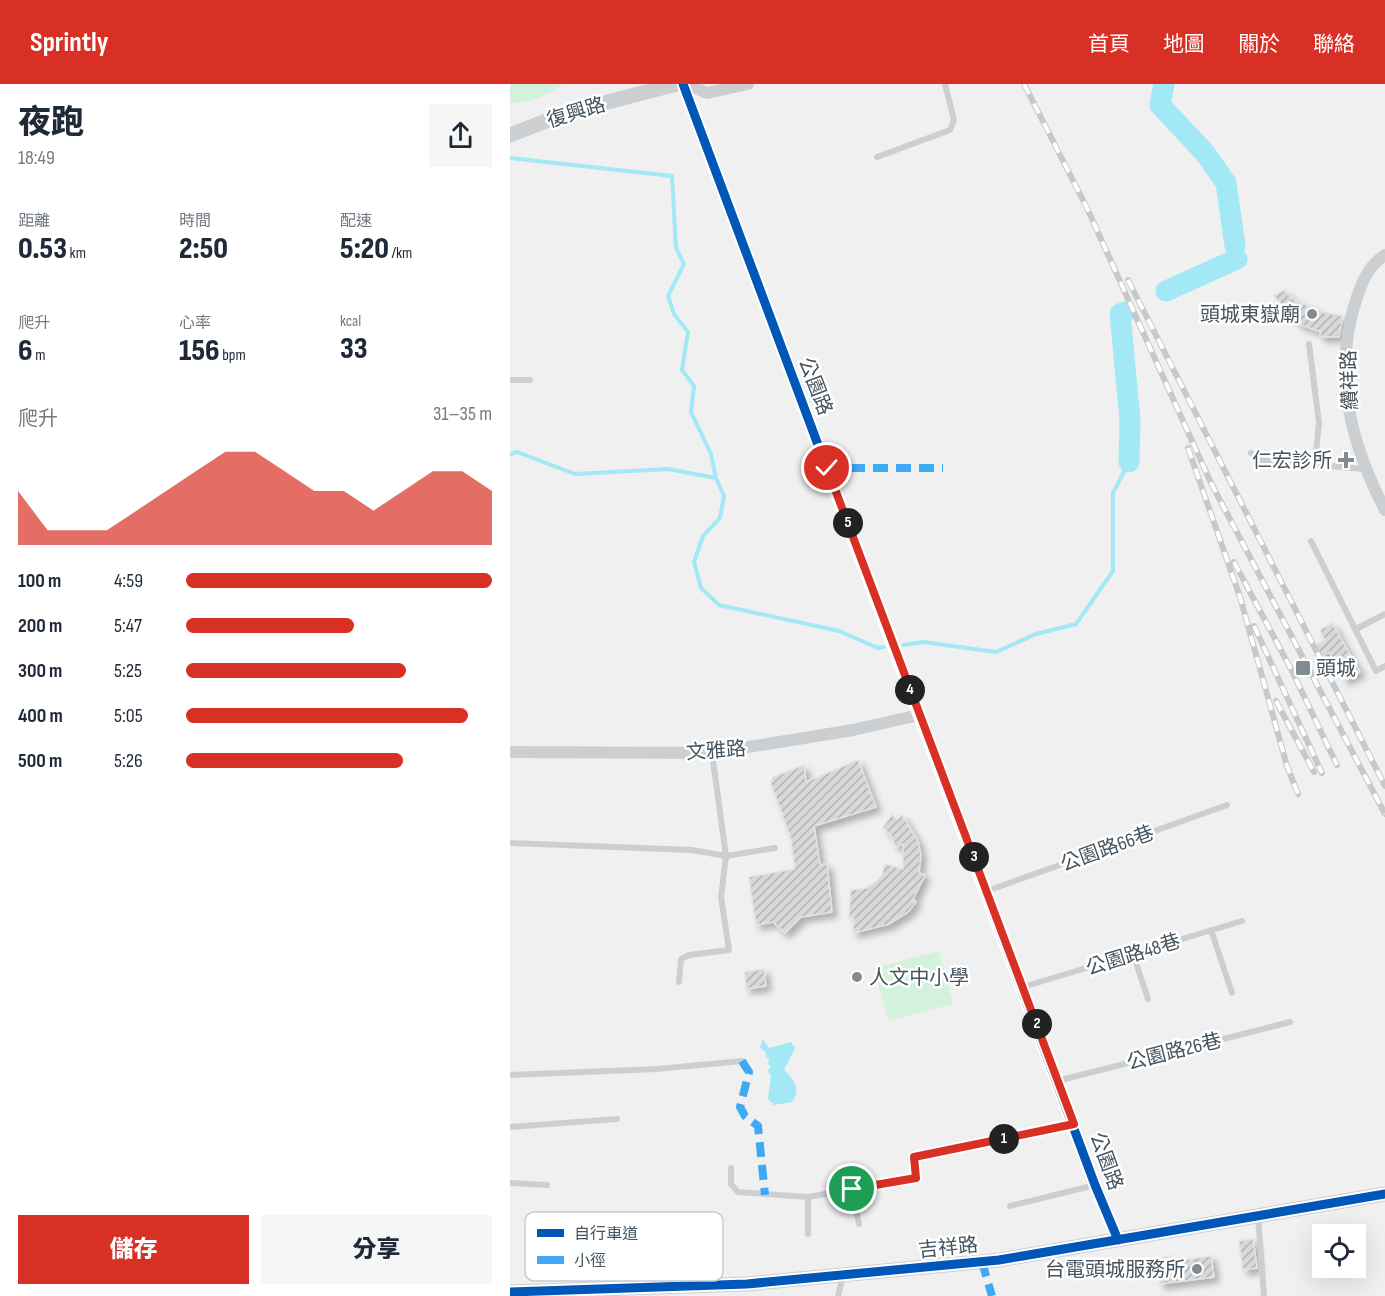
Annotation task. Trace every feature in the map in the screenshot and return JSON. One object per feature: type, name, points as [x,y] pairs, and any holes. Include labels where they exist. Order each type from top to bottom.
[{"type":"street","name":"復興路","points":[[510,135],[569,112],[677,84]]},
{"type":"street","points":[[685,84],[707,93],[748,84]]},
{"type":"street","name":"公園路","points":[[685,84],[1095,1185],[1118,1240]]},
{"type":"street","name":"纘祥路","points":[[1385,255],[1364,277],[1353,309],[1346,356],[1347,401],[1364,469],[1385,510]]},
{"type":"street","name":"文雅路","points":[[510,752],[712,753],[853,730],[919,715]]},
{"type":"street","name":"吉祥路","points":[[520,1293],[747,1284],[999,1260],[1385,1194]]},
{"type":"lane","points":[[877,157],[950,130],[954,120],[945,84]]},
{"type":"lane","points":[[1309,344],[1319,423],[1314,463]]},
{"type":"lane","points":[[510,380],[530,380]]},
{"type":"lane","points":[[1251,453],[1260,460],[1364,469]]},
{"type":"lane","points":[[1311,541],[1376,671],[1385,666]]},
{"type":"lane","points":[[1356,628],[1385,614]]},
{"type":"lane","points":[[679,982],[681,959],[689,955],[729,950],[721,897],[726,856],[712,753]]},
{"type":"lane","name":"公園路66巷","points":[[987,891],[1227,805]]},
{"type":"lane","points":[[510,843],[692,850],[726,856],[776,848]]},
{"type":"lane","name":"公園路48巷","points":[[1023,987],[1242,921]]},
{"type":"lane","points":[[1211,930],[1232,993]]},
{"type":"lane","points":[[1133,954],[1148,999]]},
{"type":"lane","name":"公園路26巷","points":[[1057,1081],[1290,1022]]},
{"type":"lane","points":[[510,1075],[742,1061]]},
{"type":"lane","points":[[510,1127],[617,1119]]},
{"type":"lane","points":[[731,1168],[731,1184],[738,1192],[808,1197],[916,1178],[914,1157],[1074,1124]]},
{"type":"lane","points":[[510,1183],[547,1185]]},
{"type":"lane","points":[[1010,1206],[1095,1185]]},
{"type":"lane","points":[[852,1189],[859,1224]]},
{"type":"lane","points":[[808,1197],[808,1234]]},
{"type":"lane","points":[[1258,1216],[1264,1296]]},
{"type":"lane","points":[[838,1296],[843,1275]]},
{"type":"green space","points":[[510,84],[563,84],[538,98],[510,103]]},
{"type":"green space","points":[[939,951],[953,1004],[888,1021],[874,968]]},
{"type":"water","points":[[763,1039],[769,1048],[791,1042],[795,1048],[784,1070],[793,1080],[796,1088],[792,1102],[774,1105],[768,1099],[771,1075],[767,1072],[771,1066],[768,1064],[769,1058],[760,1047]]},
{"type":"building","name":"頭城東嶽廟","points":[[1284,290],[1295,300],[1322,312],[1343,316],[1339,337],[1320,337],[1321,332],[1299,324],[1274,296]]},
{"type":"building","points":[[1332,623],[1360,672],[1345,680],[1329,652],[1320,658],[1313,647],[1325,640],[1320,630]]},
{"type":"building","points":[[858,760],[876,807],[814,826],[820,865],[827,864],[832,912],[801,917],[785,933],[773,922],[756,925],[749,877],[795,869],[791,839],[771,783],[773,777],[804,765],[806,782]]},
{"type":"building","points":[[892,815],[897,820],[902,815],[918,841],[921,856],[919,873],[925,875],[913,899],[916,902],[908,912],[889,924],[853,933],[854,918],[849,917],[851,890],[867,888],[876,882],[882,875],[885,864],[903,869],[903,844],[896,847],[891,836],[883,827]]},
{"type":"building","points":[[764,969],[766,986],[746,989],[745,972]]},
{"type":"building","points":[[1253,1239],[1257,1268],[1243,1270],[1239,1241]]},
{"type":"building","points":[[1170,1256],[1171,1262],[1211,1256],[1214,1277],[1160,1284],[1156,1259]]},
{"type":"waterway","points":[[1164,84],[1160,105],[1205,153],[1226,183],[1235,246]]},
{"type":"waterway","points":[[510,158],[672,176],[676,248],[684,264],[668,296],[674,314],[688,332],[682,370],[694,386],[691,412],[711,454],[716,478]]},
{"type":"waterway","points":[[1166,291],[1237,259]]},
{"type":"waterway","points":[[1125,312],[1120,314],[1130,419],[1129,462]]},
{"type":"waterway","points":[[510,454],[517,452],[575,474],[668,469],[716,478],[724,496],[720,518],[703,536],[694,562],[701,588],[719,605],[839,631],[878,648],[884,647]]},
{"type":"waterway","points":[[903,645],[923,642],[996,652],[1036,634],[1076,624],[1113,571],[1113,493],[1129,462]]},
{"type":"railway","points":[[1024,84],[1087,208],[1211,483],[1385,814]]},
{"type":"railway","points":[[1128,280],[1385,786]]},
{"type":"railway","points":[[1188,448],[1240,597],[1287,766],[1298,794]]},
{"type":"railway","points":[[1234,562],[1291,669],[1337,765]]},
{"type":"railway","points":[[1254,626],[1322,773]]},
{"type":"railway","points":[[1276,701],[1314,772]]},
{"type":"marked path","points":[[827,468],[943,468]]},
{"type":"marked path","points":[[742,1061],[749,1072],[740,1107],[745,1116],[758,1126],[765,1195]]},
{"type":"marked path","points":[[982,1262],[992,1296]]},
{"type":"cycle path","points":[[683,84],[1095,1185],[1118,1240]]},
{"type":"cycle path","points":[[510,1292],[747,1284],[999,1260],[1385,1194]]},
{"type":"place","name":"頭城東嶽廟","points":[[1312,314]]},
{"type":"place","name":"仁宏診所","points":[[1346,460]]},
{"type":"place","name":"頭城","points":[[1303,668]]},
{"type":"place","name":"人文中小學","points":[[857,977]]},
{"type":"place","name":"台電頭城服務所","points":[[1197,1269]]},
{"type":"route","points":[[827,468],[1074,1124],[914,1157],[916,1178],[852,1189]]}]
